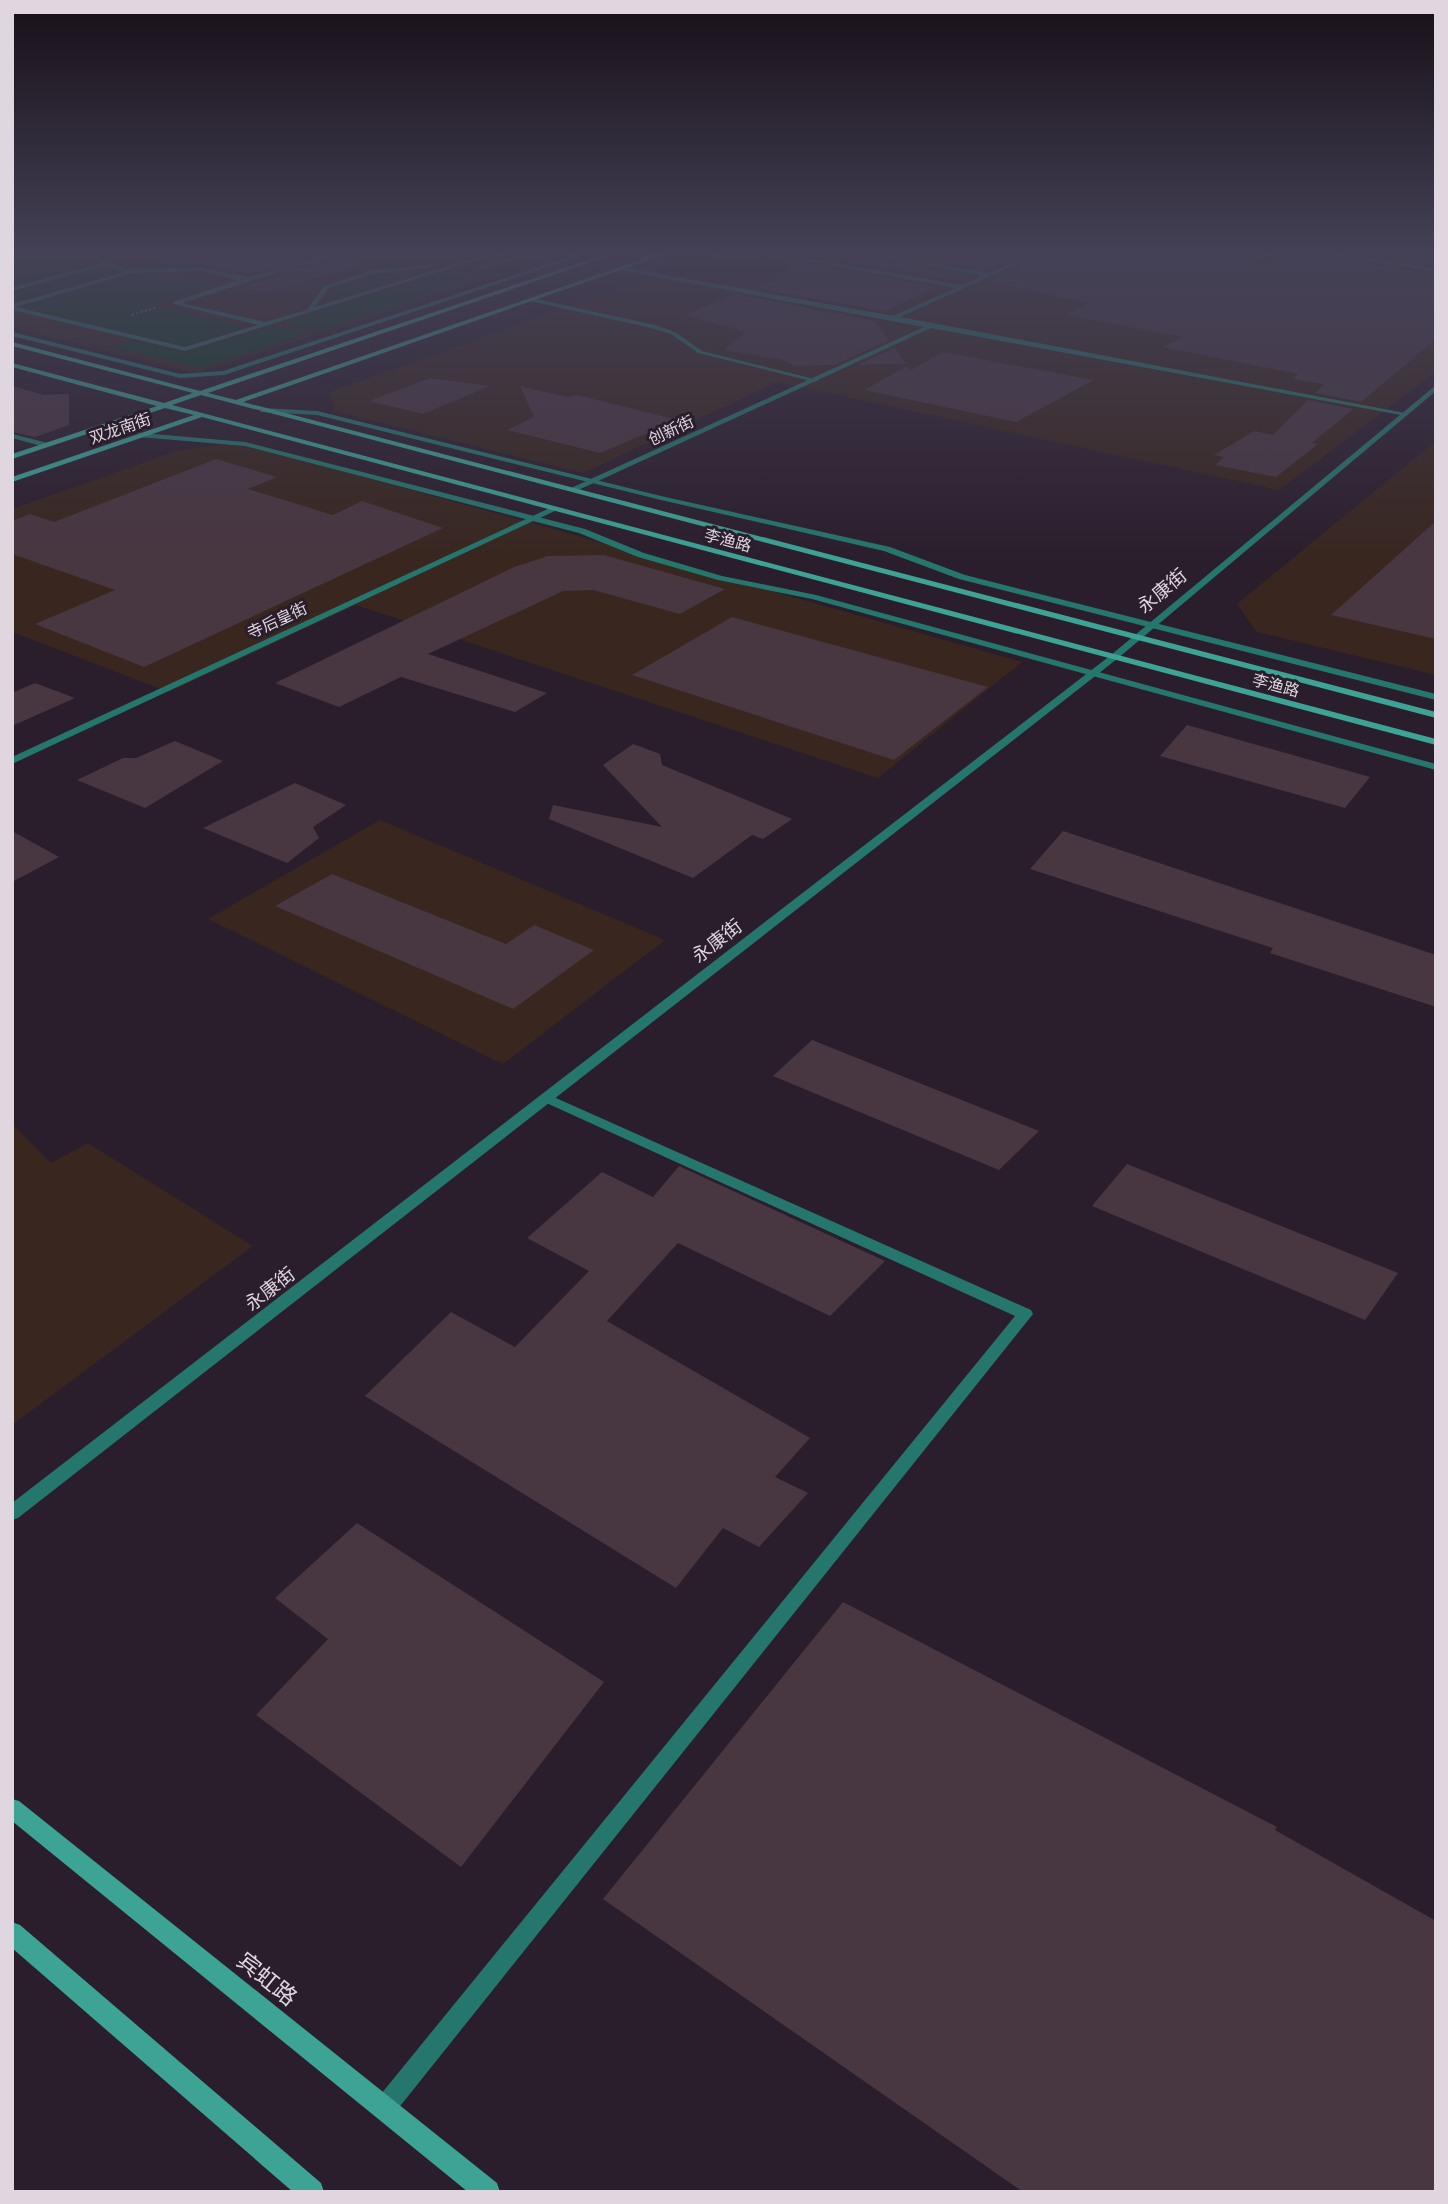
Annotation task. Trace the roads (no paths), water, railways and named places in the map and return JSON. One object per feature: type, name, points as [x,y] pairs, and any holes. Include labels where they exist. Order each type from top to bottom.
[{"type":"main road","name":"李渔路","points":[[50,354],[1436,715]]},
{"type":"main road","name":"双龙南街","points":[[12,457],[318,354]]},
{"type":"main road","points":[[223,407],[375,354]]},
{"type":"main road","name":"李渔路","points":[[12,365],[1436,742]]},
{"type":"main road","name":"双龙南街","points":[[12,480],[212,411]]},
{"type":"main road","name":"宾虹路","points":[[12,1808],[488,2192]]},
{"type":"main road","points":[[12,1933],[312,2192]]},
{"type":"street","points":[[91,354],[180,376],[224,373],[282,354]]},
{"type":"street","points":[[709,354],[815,380]]},
{"type":"street","name":"创新街","points":[[574,490],[871,354]]},
{"type":"street","points":[[1086,354],[1401,413]]},
{"type":"street","name":"永康街","points":[[12,1513],[1114,657],[1401,413],[1436,387]]},
{"type":"street","points":[[263,410],[317,413],[887,549],[962,577],[1436,697]]},
{"type":"street","points":[[142,435],[245,444],[534,518],[582,531],[641,555],[694,570],[814,597],[1436,767]]},
{"type":"street","points":[[12,436],[46,446]]},
{"type":"street","name":"寺后皇街","points":[[12,761],[555,509]]},
{"type":"street","points":[[385,2107],[1025,1314],[547,1098]]}]
